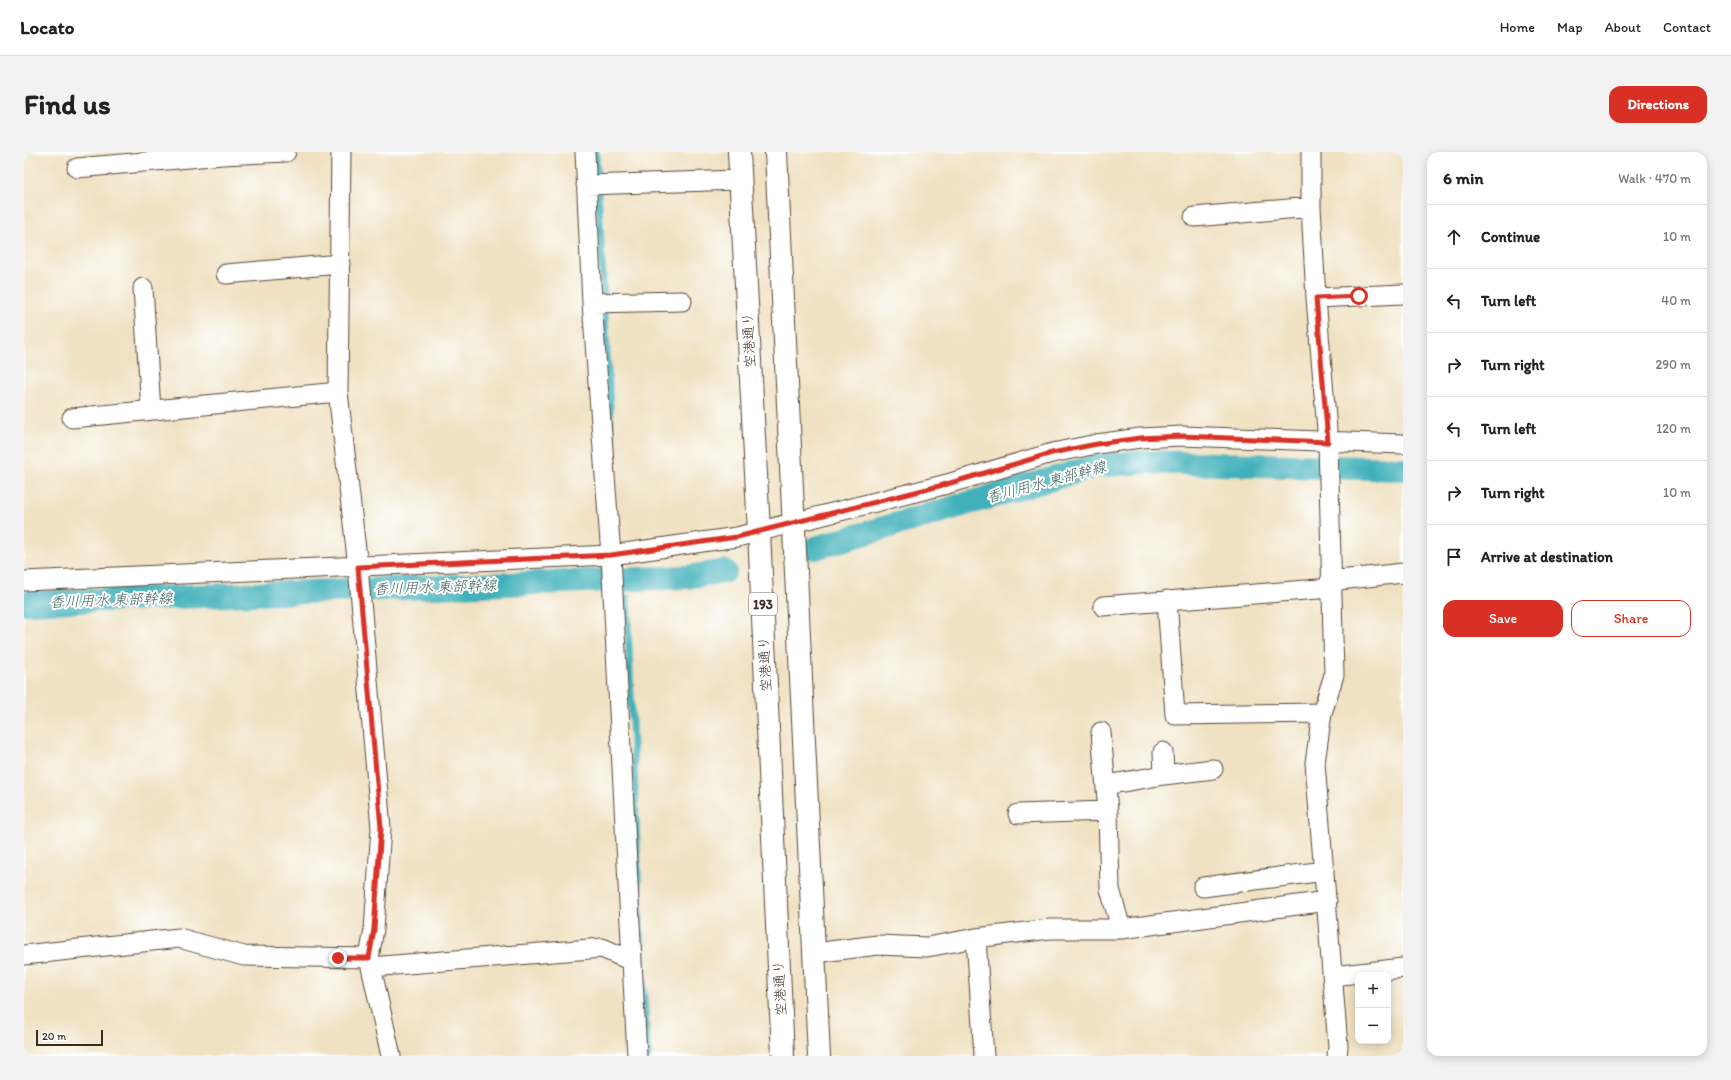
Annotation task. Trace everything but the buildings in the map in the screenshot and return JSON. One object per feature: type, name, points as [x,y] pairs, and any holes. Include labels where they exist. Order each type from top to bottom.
[{"type":"highway","name":"空港通り","points":[[739,152],[760,531],[783,1056]]},
{"type":"highway","name":"193","points":[[776,152],[819,1056]]},
{"type":"street","points":[[77,168],[222,153],[286,152]]},
{"type":"street","points":[[341,152],[338,392],[358,567],[381,828],[374,929],[370,963],[391,1056]]},
{"type":"street","points":[[584,152],[611,555],[637,1056]]},
{"type":"street","points":[[1311,152],[1311,207],[1316,298],[1329,459],[1330,584],[1334,675],[1322,713],[1315,763],[1333,976],[1338,1046],[1337,1056]]},
{"type":"street","points":[[587,185],[740,180]]},
{"type":"street","points":[[1194,217],[1311,207]]},
{"type":"street","points":[[226,274],[340,264]]},
{"type":"street","points":[[142,288],[152,410]]},
{"type":"street","points":[[1316,298],[1403,294]]},
{"type":"street","points":[[594,303],[682,301]]},
{"type":"street","points":[[72,418],[338,392]]},
{"type":"street","points":[[24,581],[611,555],[737,537],[868,502],[947,484],[1052,453],[1097,444],[1140,438],[1182,436],[1329,459],[1403,444]]},
{"type":"street","points":[[1103,606],[1330,584],[1403,573]]},
{"type":"street","points":[[1167,600],[1175,715],[1322,713]]},
{"type":"street","points":[[1101,732],[1108,811],[1110,889],[1121,929]]},
{"type":"street","points":[[1163,752],[1164,775]]},
{"type":"street","points":[[1106,785],[1164,775],[1213,769]]},
{"type":"street","points":[[1018,814],[1108,811]]},
{"type":"street","points":[[1203,887],[1324,871]]},
{"type":"street","points":[[814,953],[878,945],[927,947],[976,938],[1050,929],[1121,929],[1327,901]]},
{"type":"street","points":[[24,955],[179,938],[244,956],[370,963],[602,948],[632,961]]},
{"type":"street","points":[[976,938],[984,1056]]},
{"type":"street","points":[[1333,976],[1403,968]]},
{"type":"waterway","points":[[596,152],[613,459]]},
{"type":"waterway","name":"香川用水 東部幹線","points":[[815,548],[1096,466],[1143,462],[1403,469]]},
{"type":"waterway","name":"香川用水 東部幹線","points":[[24,603],[688,577],[725,571]]},
{"type":"waterway","points":[[627,598],[642,967],[648,1056]]},
{"type":"route","points":[[338,958],[369,958],[374,929],[381,828],[358,567],[611,555],[737,537],[816,518],[868,502],[947,484],[1052,453],[1097,444],[1140,438],[1182,436],[1328,442],[1316,298],[1359,296]]}]
